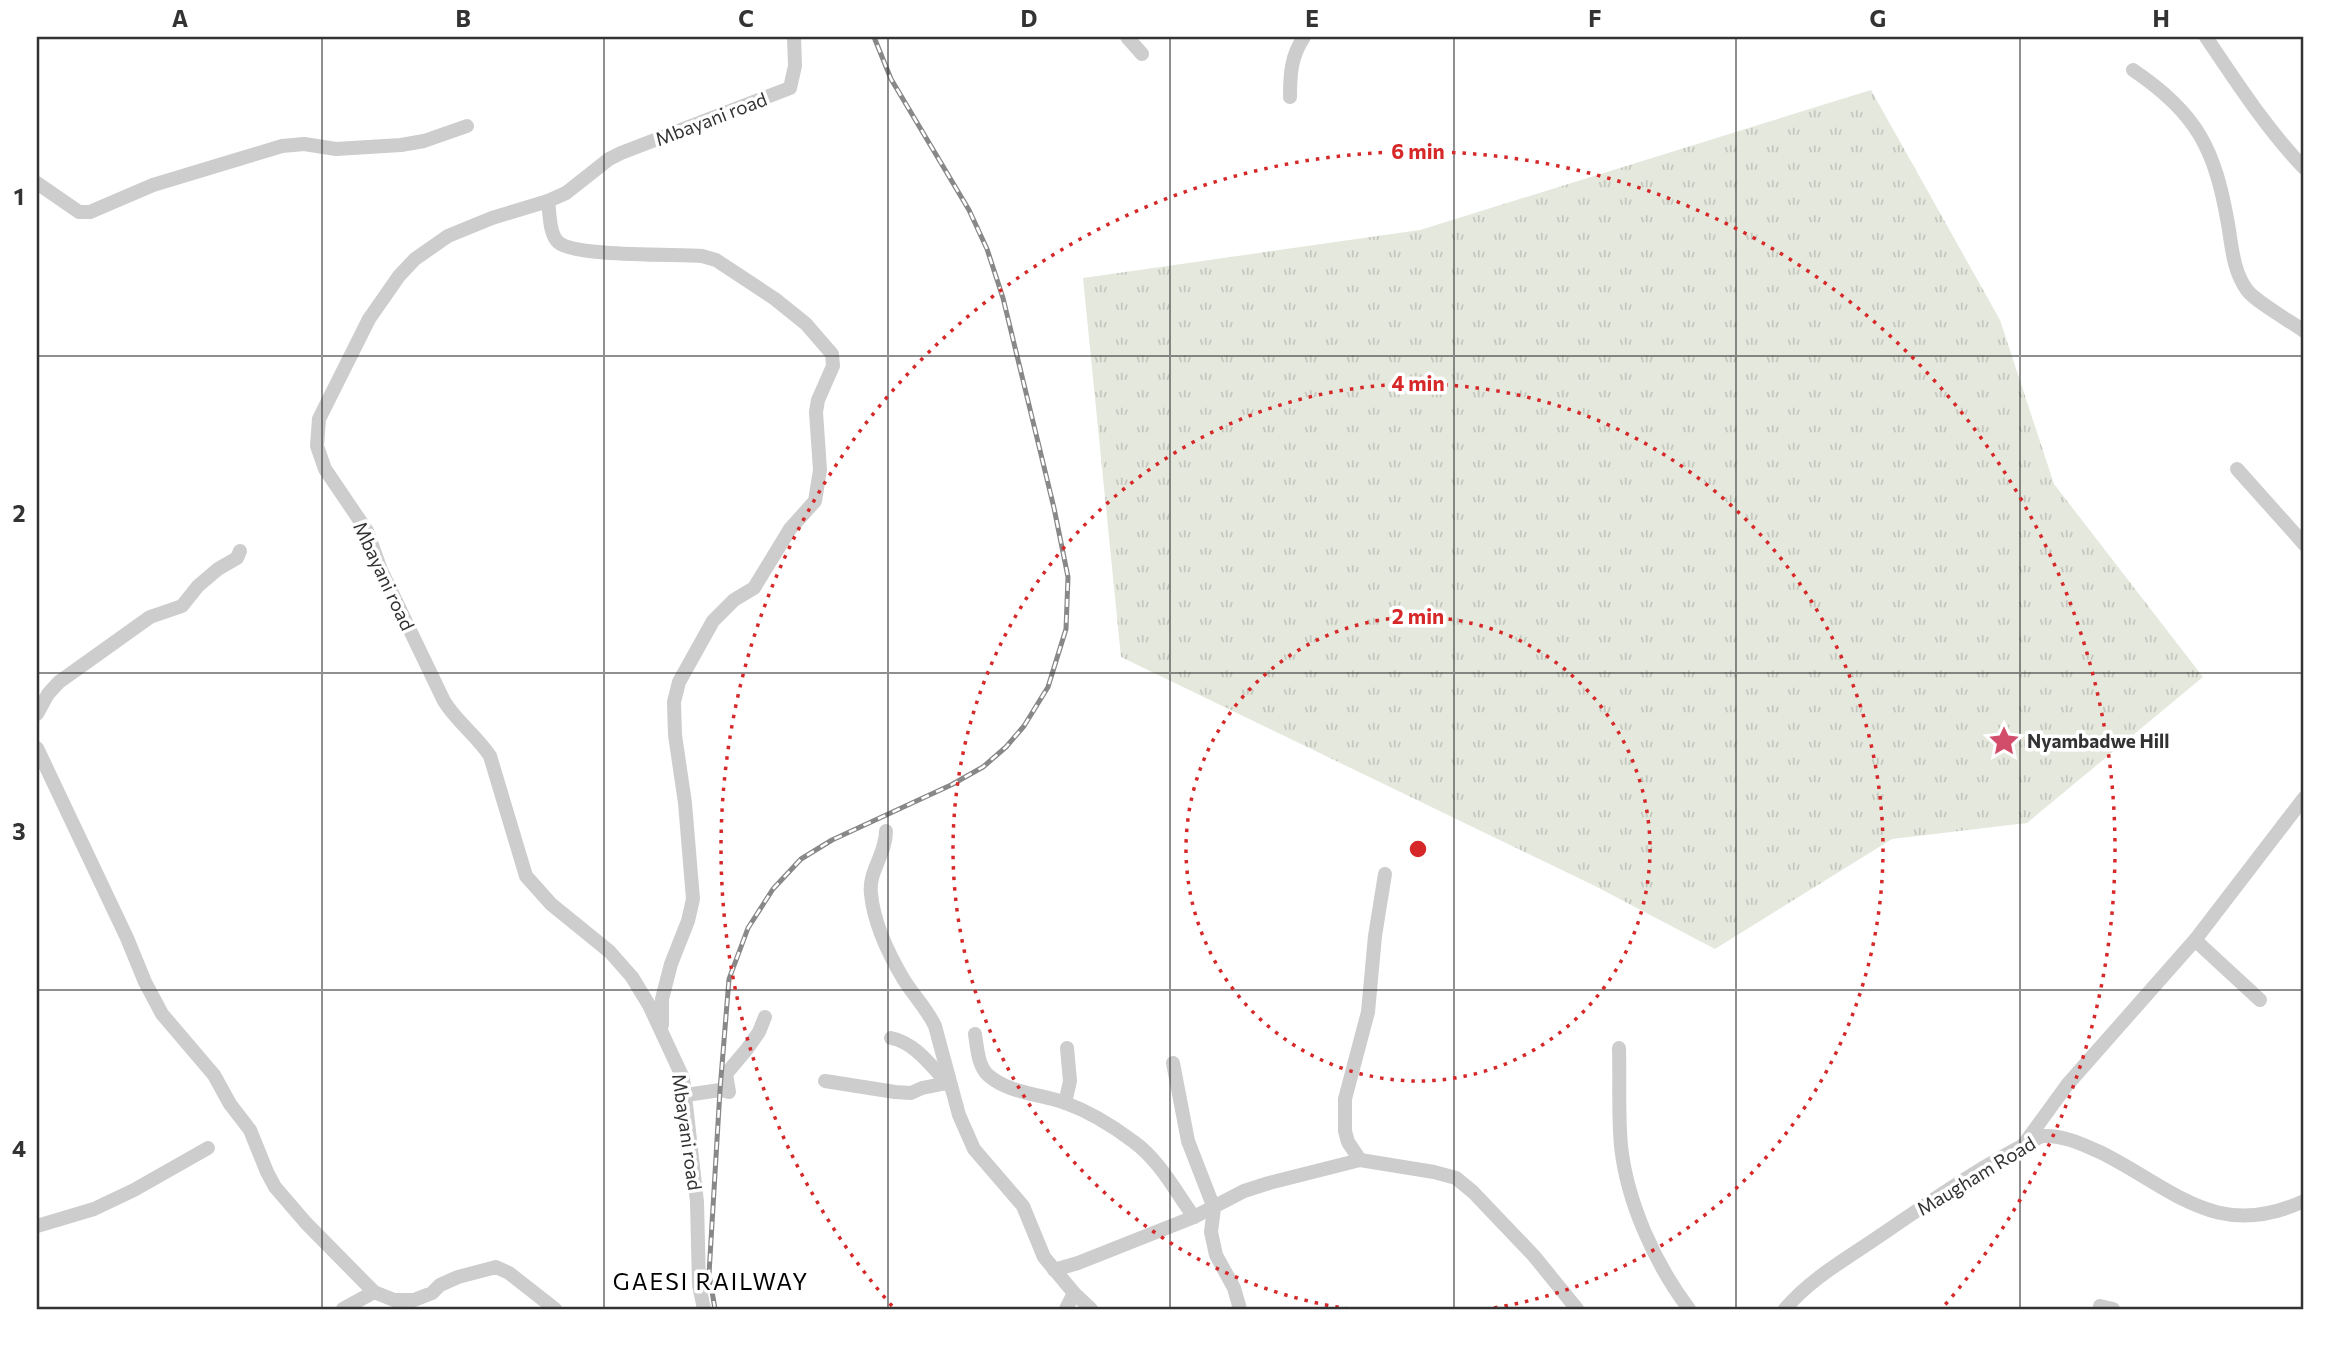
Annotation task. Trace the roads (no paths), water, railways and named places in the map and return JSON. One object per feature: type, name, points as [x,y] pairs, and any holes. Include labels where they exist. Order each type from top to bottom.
[{"type":"street","name":"Mbayani road","points":[[704,1309],[699,1286],[697,1202],[683,1078],[649,1005],[621,962],[551,904],[526,876],[489,757],[483,746],[444,701],[381,570],[367,531],[329,476],[317,446],[319,419],[327,400],[369,319],[406,267],[448,236],[518,208],[548,201],[572,188],[609,159],[790,88],[795,66],[794,37]]},
{"type":"street","points":[[1127,37],[1142,54]]},
{"type":"street","points":[[1290,97],[1291,66],[1304,37]]},
{"type":"street","points":[[2206,37],[2257,113],[2304,168]]},
{"type":"street","points":[[2133,70],[2162,90],[2191,119],[2213,160],[2237,273],[2249,293],[2304,331]]},
{"type":"street","points":[[37,183],[79,212],[90,212],[153,185],[282,146],[304,144],[336,149],[401,145],[424,141],[467,126]]},
{"type":"street","points":[[548,201],[552,231],[555,239],[564,247],[611,253],[694,256],[716,260],[775,299],[806,324],[832,354],[833,366],[818,400],[816,412],[820,470],[815,501],[790,529],[754,588],[734,600],[713,621],[679,682],[674,702],[675,735],[685,803],[693,899],[662,999],[662,1033]]},
{"type":"street","points":[[2237,468],[2304,544]]},
{"type":"street","points":[[37,713],[59,682],[150,617],[182,607],[198,586],[218,569],[237,558],[240,551]]},
{"type":"street","points":[[37,748],[162,1014],[214,1075],[230,1104],[250,1130],[275,1187],[306,1223],[374,1292],[402,1301],[414,1300],[432,1293]]},
{"type":"street","points":[[2023,1145],[2067,1085],[2195,940],[2304,798]]},
{"type":"street","points":[[886,831],[884,849],[871,885],[876,919],[903,978],[929,1013],[935,1026],[959,1115],[974,1149],[1023,1206],[1040,1250],[1054,1270],[1091,1309]]},
{"type":"street","points":[[1360,1160],[1345,1132],[1345,1099],[1368,1012],[1375,936],[1385,874]]},
{"type":"street","points":[[2195,940],[2260,1000]]},
{"type":"street","points":[[686,1095],[720,1090],[729,1092],[726,1074],[747,1049],[765,1017]]},
{"type":"street","points":[[975,1034],[982,1068],[989,1076],[1014,1089],[1065,1103],[1100,1119],[1136,1143],[1154,1162],[1194,1217]]},
{"type":"street","points":[[891,1038],[909,1046],[950,1085]]},
{"type":"street","points":[[1065,1103],[1070,1081],[1067,1048]]},
{"type":"street","points":[[1619,1048],[1620,1132],[1628,1186],[1635,1208],[1662,1266],[1673,1288],[1689,1309]]},
{"type":"street","points":[[1173,1063],[1188,1141],[1214,1208],[1211,1224],[1214,1247],[1234,1287],[1240,1309]]},
{"type":"street","points":[[825,1080],[911,1093],[922,1088],[950,1085]]},
{"type":"street","name":"Maugham Road","points":[[1785,1309],[1822,1275],[1959,1183],[2042,1136],[2073,1140],[2211,1212],[2234,1216],[2274,1212],[2304,1201]]},
{"type":"street","points":[[37,1226],[76,1216],[112,1201],[208,1147]]},
{"type":"street","points":[[1054,1270],[1194,1217],[1244,1191],[1360,1160],[1456,1178],[1473,1192],[1540,1262],[1577,1309]]},
{"type":"street","points":[[418,1309],[440,1285],[458,1276],[496,1267],[509,1273],[555,1309]]},
{"type":"street","points":[[343,1309],[374,1292]]},
{"type":"street","points":[[1066,1309],[1074,1293]]},
{"type":"railway","points":[[715,1309],[709,1274],[729,979],[748,928],[773,889],[801,859],[832,840],[951,785],[983,767],[1006,747],[1024,726],[1048,687],[1066,629],[1068,577],[1003,298],[987,249],[969,210],[891,79],[874,37]]},
{"type":"place","name":"Nyambadwe Hill","points":[[2004,741]]},
{"type":"district","name":"GAESI RAILWAY","points":[[711,1282]]}]
